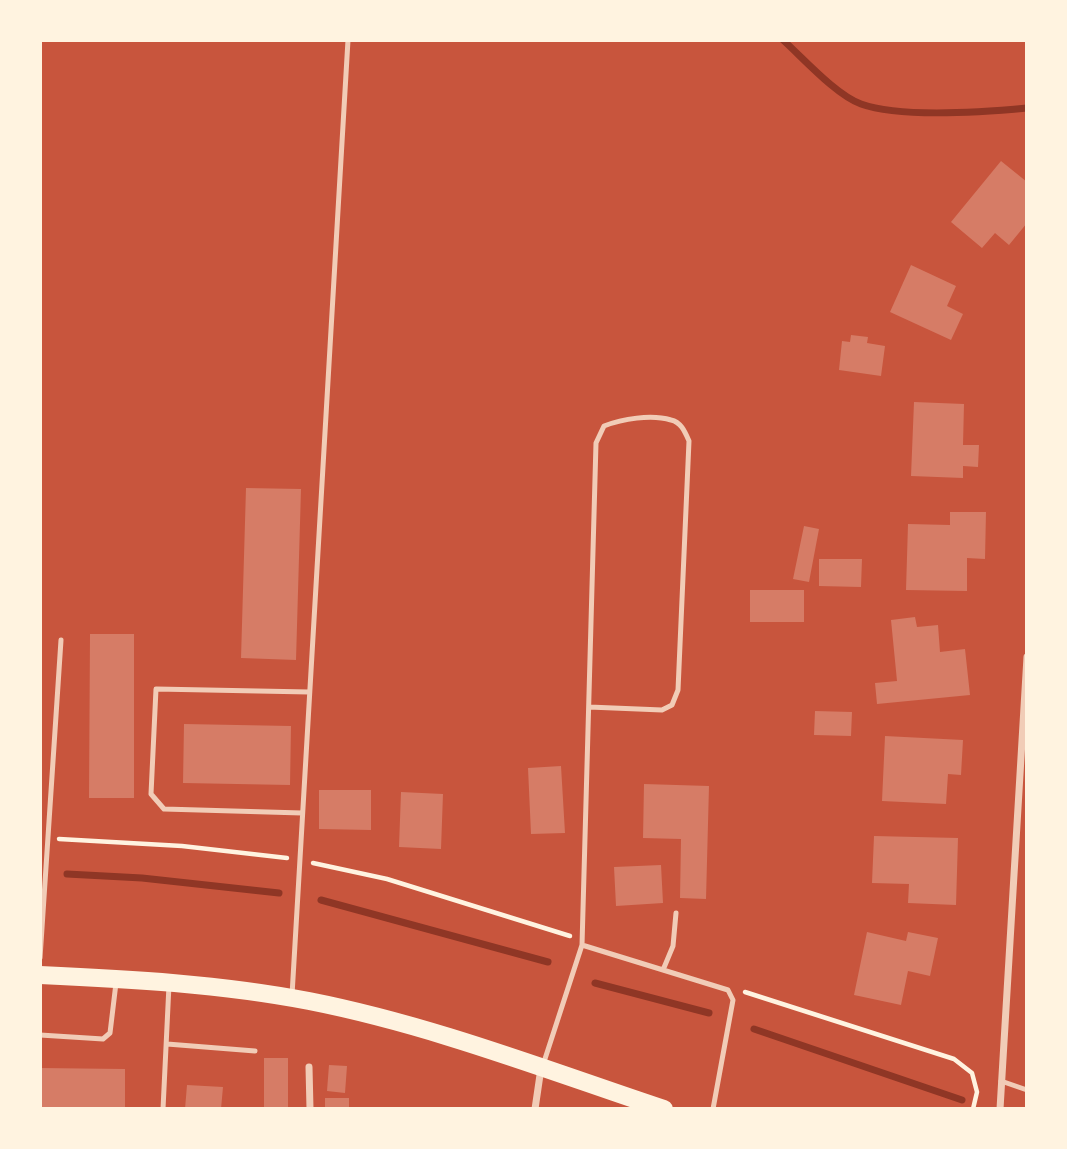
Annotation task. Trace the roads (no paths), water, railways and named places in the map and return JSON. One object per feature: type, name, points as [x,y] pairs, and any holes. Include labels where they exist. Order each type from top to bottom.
[{"type":"main road","points":[[40,975],[169,982],[292,998],[425,1029],[664,1109]]},
{"type":"street","points":[[1000,1109],[1027,657]]},
{"type":"street","points":[[309,1067],[310,1109]]},
{"type":"street","points":[[535,1109],[542,1068]]},
{"type":"lane","points":[[292,998],[348,40]]},
{"type":"lane","points":[[542,1068],[582,945],[596,443],[604,426],[621,419],[673,420],[683,428],[689,441],[678,690],[672,705],[662,710],[589,707]]},
{"type":"lane","points":[[40,958],[61,640]]},
{"type":"lane","points":[[302,813],[164,809],[151,794],[156,689],[309,692]]},
{"type":"lane","points":[[663,970],[673,946],[676,913]]},
{"type":"lane","points":[[582,945],[728,990],[733,1000],[713,1109]]},
{"type":"lane","points":[[40,1035],[103,1039],[110,1033],[116,978]]},
{"type":"lane","points":[[163,1109],[169,982]]},
{"type":"lane","points":[[167,1044],[255,1051]]},
{"type":"lane","points":[[1001,1082],[1027,1090]]},
{"type":"waterway","points":[[783,40],[831,85],[861,104],[919,112],[1027,108]]},
{"type":"waterway","points":[[67,874],[142,878],[279,893]]},
{"type":"waterway","points":[[321,900],[548,962]]},
{"type":"waterway","points":[[595,983],[709,1013]]},
{"type":"waterway","points":[[754,1029],[962,1100]]}]
